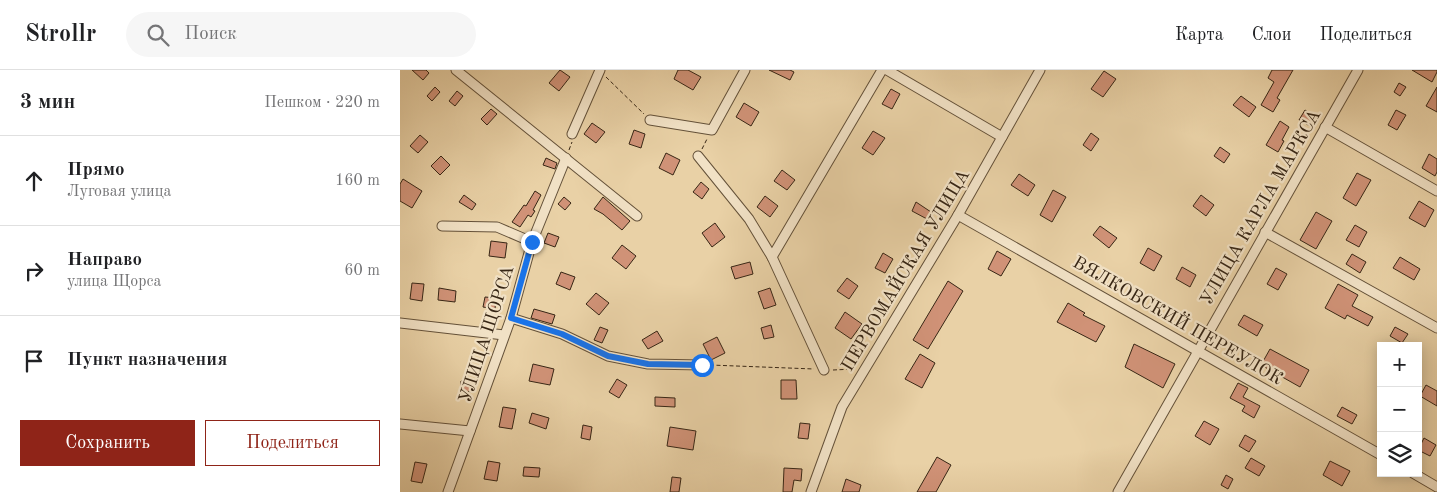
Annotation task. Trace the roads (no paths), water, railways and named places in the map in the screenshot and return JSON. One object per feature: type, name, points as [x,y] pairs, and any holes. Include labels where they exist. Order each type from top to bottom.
[{"type":"street","points":[[456,70],[637,216]]},
{"type":"street","points":[[650,120],[712,130],[745,70]]},
{"type":"street","points":[[772,257],[882,70]]},
{"type":"street","points":[[887,70],[1002,137]]},
{"type":"street","name":"ПЕРВОМАЙСКАЯ УЛИЦА","points":[[811,492],[842,407],[958,215],[1040,70]]},
{"type":"street","name":"УЛИЦА КАРЛА МАРКСА","points":[[1118,492],[1358,70]]},
{"type":"street","points":[[572,134],[599,71]]},
{"type":"street","points":[[1325,127],[1437,191]]},
{"type":"street","points":[[698,156],[748,219],[772,257],[824,370]]},
{"type":"street","name":"УЛИЦА ЩОРСА","points":[[448,492],[511,318],[532,242],[566,158]]},
{"type":"street","name":"ВЯЛКОВСКИЙ ПЕРЕУЛОК","points":[[958,215],[1377,453]]},
{"type":"street","points":[[442,226],[497,227],[532,242]]},
{"type":"street","points":[[1265,232],[1437,328]]},
{"type":"street","points":[[511,318],[562,334],[608,356],[648,364],[702,365]]},
{"type":"street","points":[[400,323],[504,335]]},
{"type":"street","points":[[400,424],[470,431]]},
{"type":"street","points":[[1420,477],[1437,487]]}]
